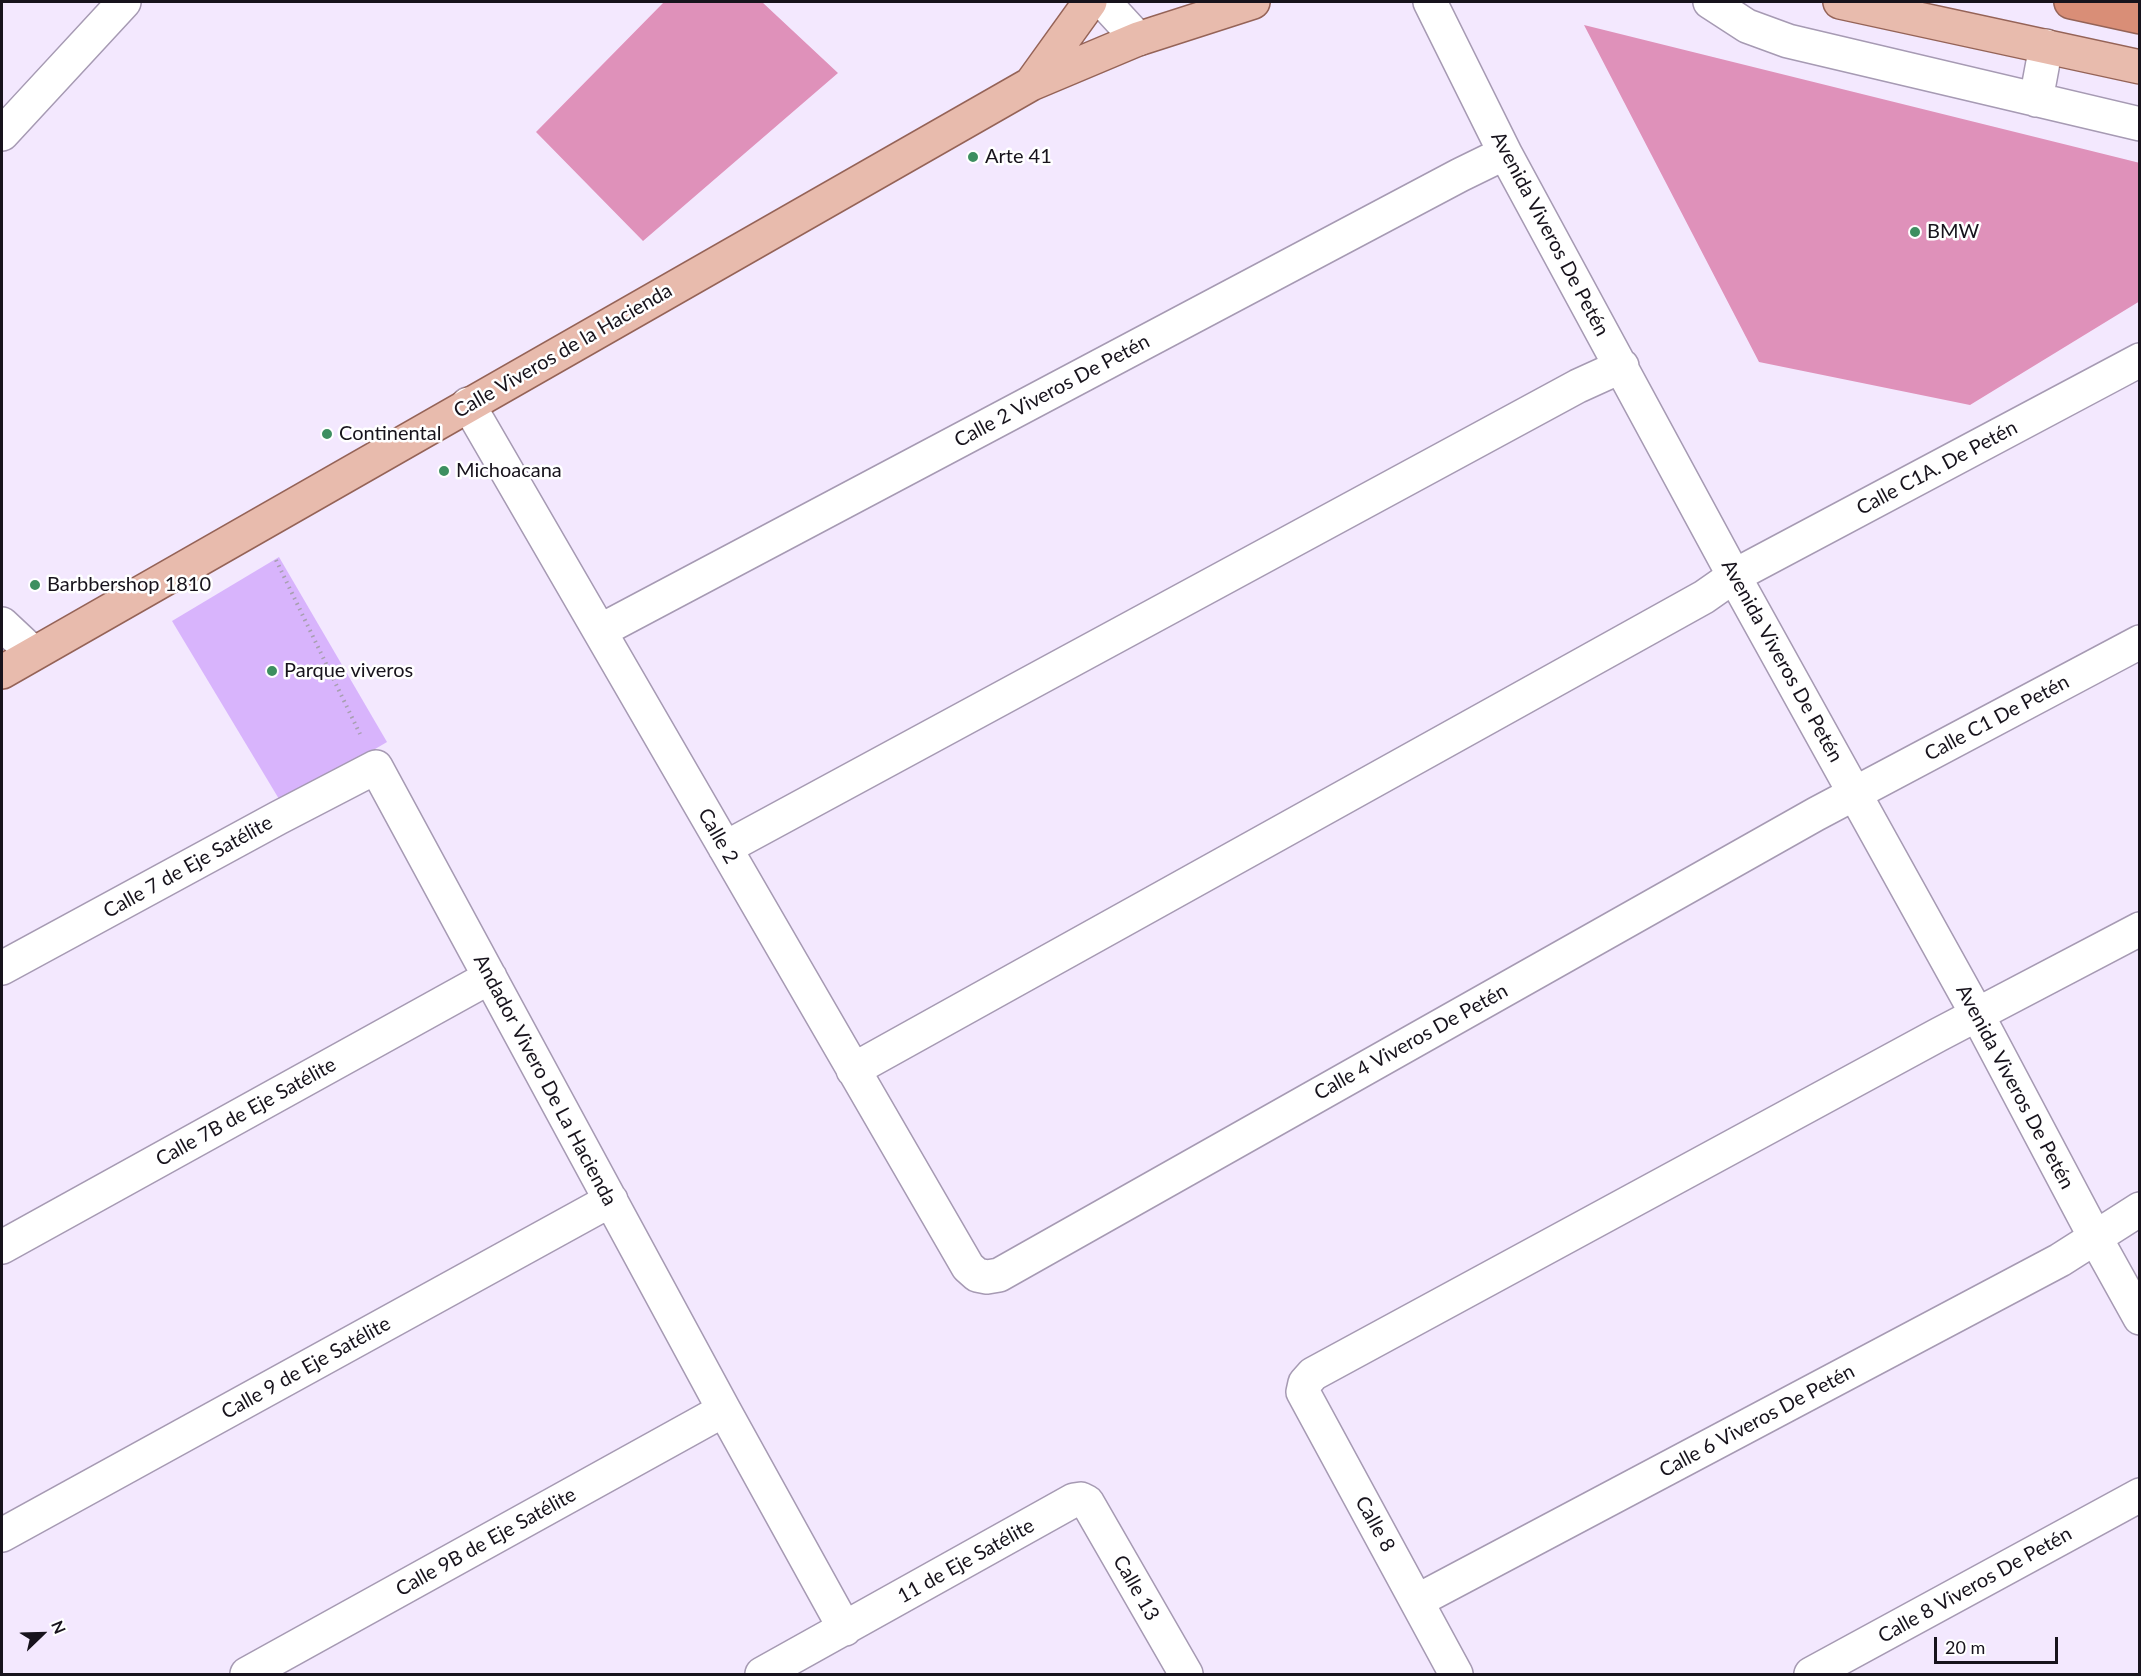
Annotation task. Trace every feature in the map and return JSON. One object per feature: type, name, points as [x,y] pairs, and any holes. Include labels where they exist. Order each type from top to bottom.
[{"type":"highway","points":[[2071,2],[2139,18]]},
{"type":"main road","name":"Calle Viveros de la Hacienda","points":[[1031,84],[1090,2]]},
{"type":"main road","name":"Calle Viveros de la Hacienda","points":[[2,672],[1031,84],[1138,39],[1253,2]]},
{"type":"main road","points":[[1840,2],[2139,67]]},
{"type":"street","points":[[2,134],[124,2]]},
{"type":"street","points":[[1104,2],[1138,39]]},
{"type":"street","name":"Avenida Viveros De Petén","points":[[1430,2],[1505,153],[1734,576],[1978,1016],[2139,1318]]},
{"type":"street","points":[[1710,2],[1747,26],[1788,41],[2139,124]]},
{"type":"street","points":[[2036,100],[2046,46]]},
{"type":"street","name":"Calle 2 Viveros De Petén","points":[[600,631],[1505,153]]},
{"type":"street","name":"Calle C1A. De Petén","points":[[1734,576],[2139,360]]},
{"type":"street","points":[[725,848],[1578,386],[1622,366]]},
{"type":"street","name":"Calle 2","points":[[468,404],[968,1267]]},
{"type":"street","points":[[854,1070],[1704,597],[1734,576]]},
{"type":"street","points":[[2,624],[33,653]]},
{"type":"street","name":"Calle C1 De Petén","points":[[1854,793],[2139,642]]},
{"type":"street","name":"Calle 7 de Eje Satélite","points":[[2,968],[376,767]]},
{"type":"street","name":"Andador Vivero De La Hacienda","points":[[376,767],[845,1629]]},
{"type":"street","name":"Calle 4 Viveros De Petén","points":[[968,1267],[977,1275],[987,1277],[999,1275],[1854,793]]},
{"type":"street","points":[[1978,1016],[2139,929]]},
{"type":"street","name":"Calle 7B de Eje Satélite","points":[[2,1247],[490,977]]},
{"type":"street","name":"Calle 8","points":[[1456,1674],[1303,1392],[1305,1383],[1313,1374],[1938,1035],[1978,1016]]},
{"type":"street","name":"Calle 9 de Eje Satélite","points":[[2,1535],[611,1200]]},
{"type":"street","name":"Calle 6 Viveros De Petén","points":[[1417,1601],[2060,1260],[2139,1209]]},
{"type":"street","name":"Calle 9B de Eje Satélite","points":[[247,1674],[724,1410]]},
{"type":"street","name":"Calle 8 Viveros De Petén","points":[[1811,1674],[2139,1495]]},
{"type":"street","name":"11 de Eje Satélite","points":[[762,1674],[1074,1500],[1081,1499],[1087,1502]]},
{"type":"street","name":"Calle 13","points":[[1087,1502],[1186,1674]]},
{"type":"path","points":[[259,524],[376,767]]},
{"type":"shaded area","points":[[279,557],[387,742],[282,804],[172,621]]},
{"type":"building","points":[[664,2],[762,2],[838,73],[643,241],[536,132]]},
{"type":"building","name":"BMW","points":[[1584,25],[2140,163],[2140,301],[1970,405],[1759,362]]},
{"type":"place","name":"Arte 41","points":[[973,157]]},
{"type":"place","name":"BMW","points":[[1915,232]]},
{"type":"place","name":"Continental","points":[[327,434]]},
{"type":"place","name":"Michoacana","points":[[444,471]]},
{"type":"place","name":"Barbbershop 1810","points":[[35,585]]},
{"type":"place","name":"Parque viveros","points":[[272,671]]}]
